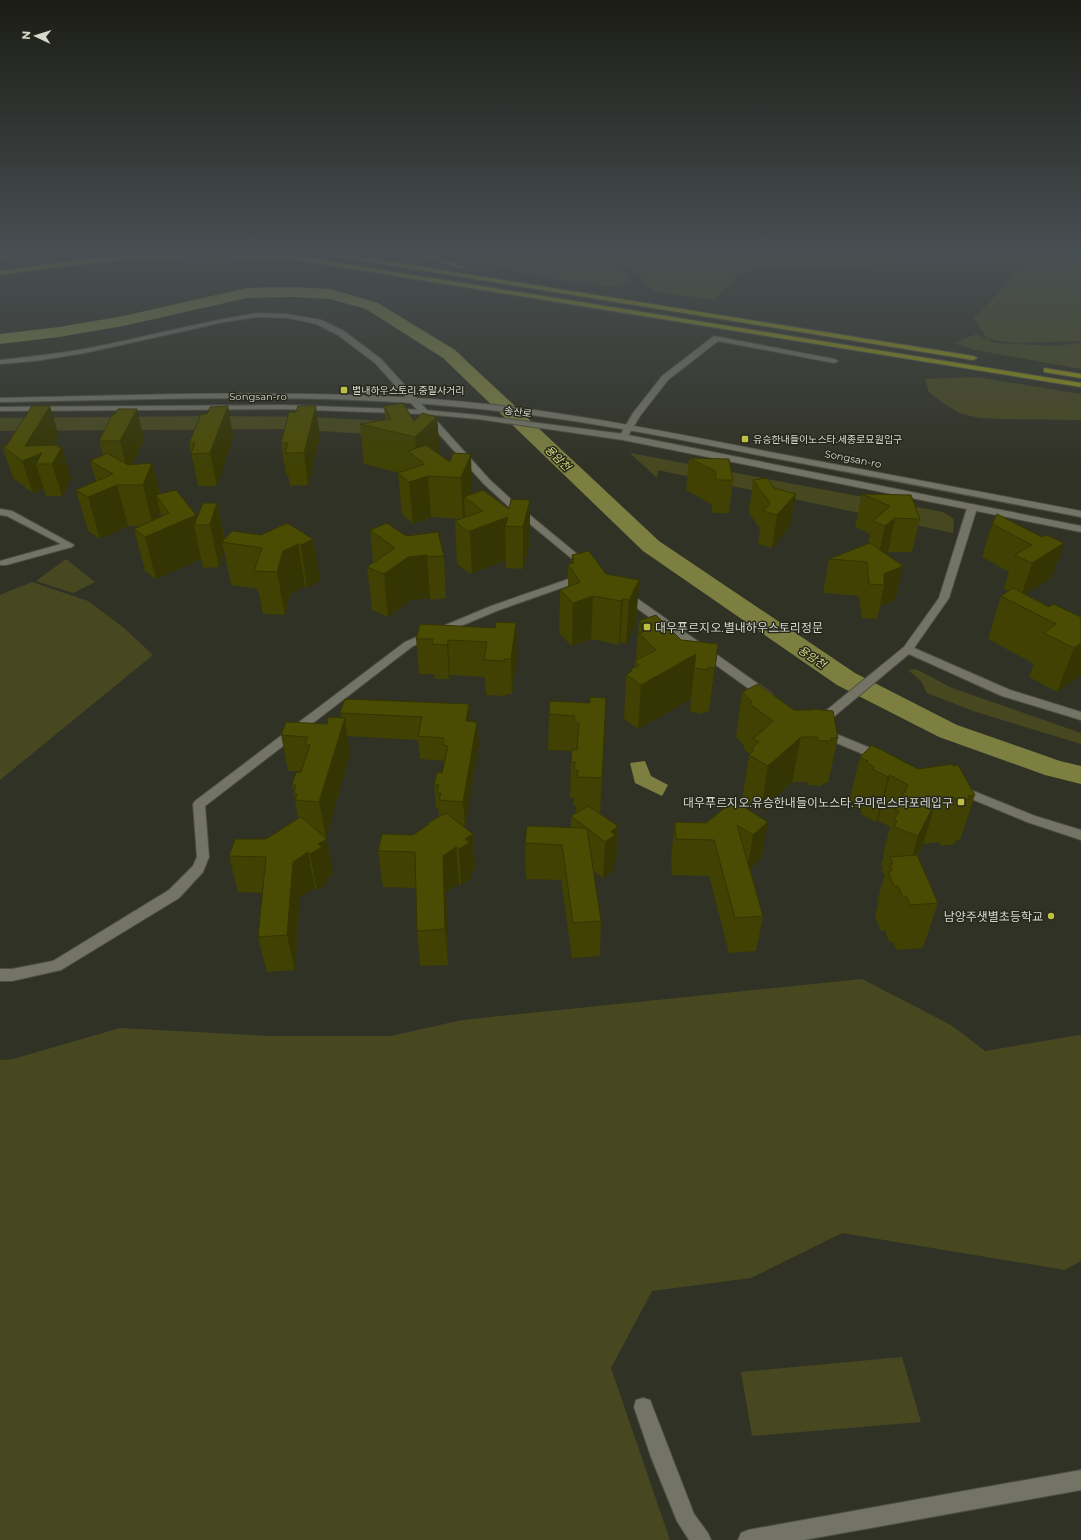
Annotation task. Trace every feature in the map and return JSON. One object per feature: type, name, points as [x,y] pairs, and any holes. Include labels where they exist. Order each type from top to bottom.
[{"type":"highway","points":[[714,325],[1081,385]]},
{"type":"highway","points":[[771,325],[980,359]]},
{"type":"highway","points":[[1042,370],[1081,376]]},
{"type":"street","points":[[0,362],[35,359],[85,351],[202,325]]},
{"type":"street","points":[[0,975],[12,975],[56,966],[174,894],[198,869],[203,857],[199,804],[409,644],[495,608],[596,573],[499,493],[378,361],[341,333],[324,325]]},
{"type":"street","points":[[623,437],[636,415],[665,378],[717,338],[834,361]]},
{"type":"street","name":"Songsan-ro","points":[[0,400],[287,396],[360,398],[434,403]]},
{"type":"street","name":"송산로","points":[[434,403],[478,406],[573,418]]},
{"type":"street","name":"Songsan-ro","points":[[0,409],[284,407],[443,414]]},
{"type":"street","name":"송산로","points":[[443,414],[478,417],[590,432]]},
{"type":"street","name":"Songsan-ro","points":[[573,418],[628,427],[1081,514]]},
{"type":"street","name":"Songsan-ro","points":[[590,432],[623,437],[1081,529]]},
{"type":"street","points":[[892,762],[812,728],[908,649],[944,598],[972,508]]},
{"type":"street","points":[[0,512],[9,513],[68,545],[3,563]]},
{"type":"street","points":[[614,587],[773,701]]},
{"type":"street","points":[[908,649],[1006,693],[1081,716]]},
{"type":"street","points":[[950,786],[1031,819],[1081,835]]},
{"type":"street","points":[[643,1407],[661,1457],[687,1521],[701,1540]]},
{"type":"street","points":[[748,1540],[1081,1480]]},
{"type":"shaded area","points":[[978,325],[1081,325],[1081,341],[1014,343],[987,339]]},
{"type":"shaded area","points":[[976,334],[994,343],[1053,346],[1081,343],[1081,369],[975,350],[954,343]]},
{"type":"shaded area","points":[[977,377],[1081,394],[1081,420],[979,418],[959,413],[929,392],[925,379]]},
{"type":"shaded area","points":[[221,416],[311,417],[404,422],[432,438],[287,429],[0,431],[0,418]]},
{"type":"shaded area","points":[[630,453],[943,512],[954,519],[953,533],[658,470],[657,478]]},
{"type":"shaded area","points":[[66,559],[95,582],[73,593],[36,581]]},
{"type":"shaded area","points":[[32,582],[88,601],[124,628],[153,655],[0,780],[0,595]]},
{"type":"shaded area","points":[[916,669],[952,688],[1081,733],[1081,744],[973,711],[927,693],[921,681],[908,670]]},
{"type":"shaded area","points":[[645,761],[651,776],[668,785],[662,796],[635,783],[630,763]]},
{"type":"shaded area","points":[[862,979],[951,1025],[985,1051],[1079,1035],[1081,1036],[1081,1261],[1065,1270],[842,1233],[751,1278],[652,1291],[611,1368],[670,1540],[0,1540],[0,1060],[13,1059],[120,1028],[270,1036],[391,1036],[462,1020]]},
{"type":"shaded area","points":[[902,1357],[921,1422],[752,1436],[741,1372]]},
{"type":"building","points":[[403,403],[414,421],[422,413],[437,417],[415,437],[360,424],[391,419],[384,406]]},
{"type":"building","points":[[32,406],[50,406],[25,446],[60,445],[57,447],[62,447],[52,464],[36,464],[42,453],[22,461],[2,446],[6,446]]},
{"type":"building","points":[[228,406],[210,453],[191,454],[195,443],[189,443],[201,414],[207,414],[210,407]]},
{"type":"building","points":[[298,406],[316,406],[304,453],[285,453],[288,443],[281,443],[289,412],[296,412]]},
{"type":"building","points":[[118,409],[137,409],[120,441],[99,441],[112,415],[115,414]]},
{"type":"building","points":[[426,445],[450,462],[453,453],[471,454],[461,478],[428,476],[409,482],[398,473],[425,464],[408,451]]},
{"type":"building","points":[[107,453],[128,465],[152,463],[143,485],[117,485],[88,497],[76,490],[113,474],[90,461]]},
{"type":"building","points":[[689,458],[729,459],[733,480],[716,480],[715,471]]},
{"type":"building","points":[[767,478],[774,488],[796,494],[777,515],[763,511],[770,503],[753,480]]},
{"type":"building","points":[[176,490],[196,515],[145,537],[134,529],[169,513],[156,495]]},
{"type":"building","points":[[483,490],[509,509],[511,499],[530,500],[523,527],[505,526],[508,517],[467,531],[455,521],[483,511],[464,497]]},
{"type":"building","points":[[862,494],[911,495],[920,519],[895,518],[885,526],[873,521],[890,506]]},
{"type":"building","points":[[203,503],[217,503],[210,525],[194,525]]},
{"type":"building","points":[[997,514],[1042,537],[1046,535],[1064,543],[1032,563],[1014,555],[1032,545],[992,524]]},
{"type":"building","points":[[287,523],[313,539],[283,551],[277,572],[254,571],[262,548],[222,542],[232,531],[261,535]]},
{"type":"building","points":[[387,523],[406,536],[438,532],[444,556],[427,557],[427,555],[408,557],[384,574],[367,567],[395,548],[370,530]]},
{"type":"building","points":[[870,543],[903,566],[884,574],[884,585],[869,584],[867,562],[829,559]]},
{"type":"building","points":[[589,551],[606,574],[639,580],[629,600],[623,599],[621,601],[593,596],[573,603],[560,590],[580,582],[568,564],[574,563],[572,555]]},
{"type":"building","points":[[1013,588],[1049,607],[1053,604],[1081,617],[1081,643],[1074,648],[1044,633],[1056,624],[1001,596]]},
{"type":"building","points":[[656,615],[681,640],[718,644],[715,668],[708,667],[708,670],[694,668],[696,654],[641,685],[626,675],[632,671],[630,670],[639,665],[635,661],[656,650],[639,633],[645,631],[641,626],[643,625],[639,621]]},
{"type":"building","points":[[496,622],[516,623],[511,659],[504,659],[504,661],[484,660],[487,642],[448,640],[447,645],[432,644],[433,639],[416,639],[420,624],[495,628]]},
{"type":"building","points":[[758,684],[794,710],[812,709],[833,711],[838,738],[831,738],[832,741],[818,741],[817,737],[801,737],[768,766],[749,755],[754,750],[751,749],[759,742],[753,739],[773,721],[750,704],[752,702],[742,692]]},
{"type":"building","points":[[590,697],[606,698],[602,778],[577,777],[578,770],[574,770],[575,762],[571,762],[572,749],[577,750],[579,723],[574,723],[575,716],[549,714],[550,701],[590,703]]},
{"type":"building","points":[[345,699],[469,704],[466,721],[477,722],[463,802],[439,800],[441,793],[437,793],[439,785],[434,785],[437,772],[442,773],[448,746],[443,745],[444,738],[418,736],[422,717],[340,713]]},
{"type":"building","points":[[328,717],[345,718],[319,802],[295,800],[297,794],[294,793],[296,785],[292,785],[296,772],[301,772],[310,745],[305,744],[308,737],[281,735],[286,722],[327,724]]},
{"type":"building","points":[[872,745],[918,769],[952,764],[953,766],[958,765],[975,795],[968,796],[970,799],[956,801],[954,797],[937,799],[918,836],[894,827],[897,821],[894,820],[899,811],[895,810],[908,785],[890,775],[888,777],[872,769],[874,767],[866,762],[868,761],[860,757]]},
{"type":"building","points":[[736,802],[768,822],[753,835],[737,825],[763,916],[735,918],[714,840],[676,839],[675,822],[706,823],[731,803],[732,805]]},
{"type":"building","points":[[588,806],[618,826],[611,832],[615,835],[605,842],[571,816]]},
{"type":"building","points":[[446,813],[473,834],[465,839],[470,842],[459,849],[456,847],[443,856],[445,929],[417,931],[415,852],[378,851],[382,834],[413,835],[429,824],[428,823]]},
{"type":"building","points":[[301,817],[327,839],[318,844],[322,847],[310,854],[308,852],[293,862],[287,935],[258,937],[266,857],[229,856],[235,839],[266,839]]},
{"type":"building","points":[[527,826],[587,828],[601,921],[573,923],[562,845],[525,843]]},
{"type":"building","points":[[917,855],[938,903],[910,905],[907,897],[903,897],[898,886],[894,886],[888,871],[892,871],[890,864],[893,864],[890,857]]},
{"type":"waterway","name":"용암천","points":[[0,339],[59,332],[101,325]]},
{"type":"waterway","name":"용암천","points":[[402,325],[449,354],[651,546],[846,679],[948,731],[1055,769],[1081,775]]},
{"type":"place","name":"별내하우스토리.중말사거리","points":[[344,390]]},
{"type":"place","name":"유승한내들이노스타.세종로묘원입구","points":[[745,439]]},
{"type":"place","name":"대우푸르지오.별내하우스토리정문","points":[[647,627]]},
{"type":"place","name":"대우푸르지오.유승한내들이노스타.우미린스타포레입구","points":[[961,802]]},
{"type":"place","name":"남양주샛별초등학교","points":[[1051,916]]}]
